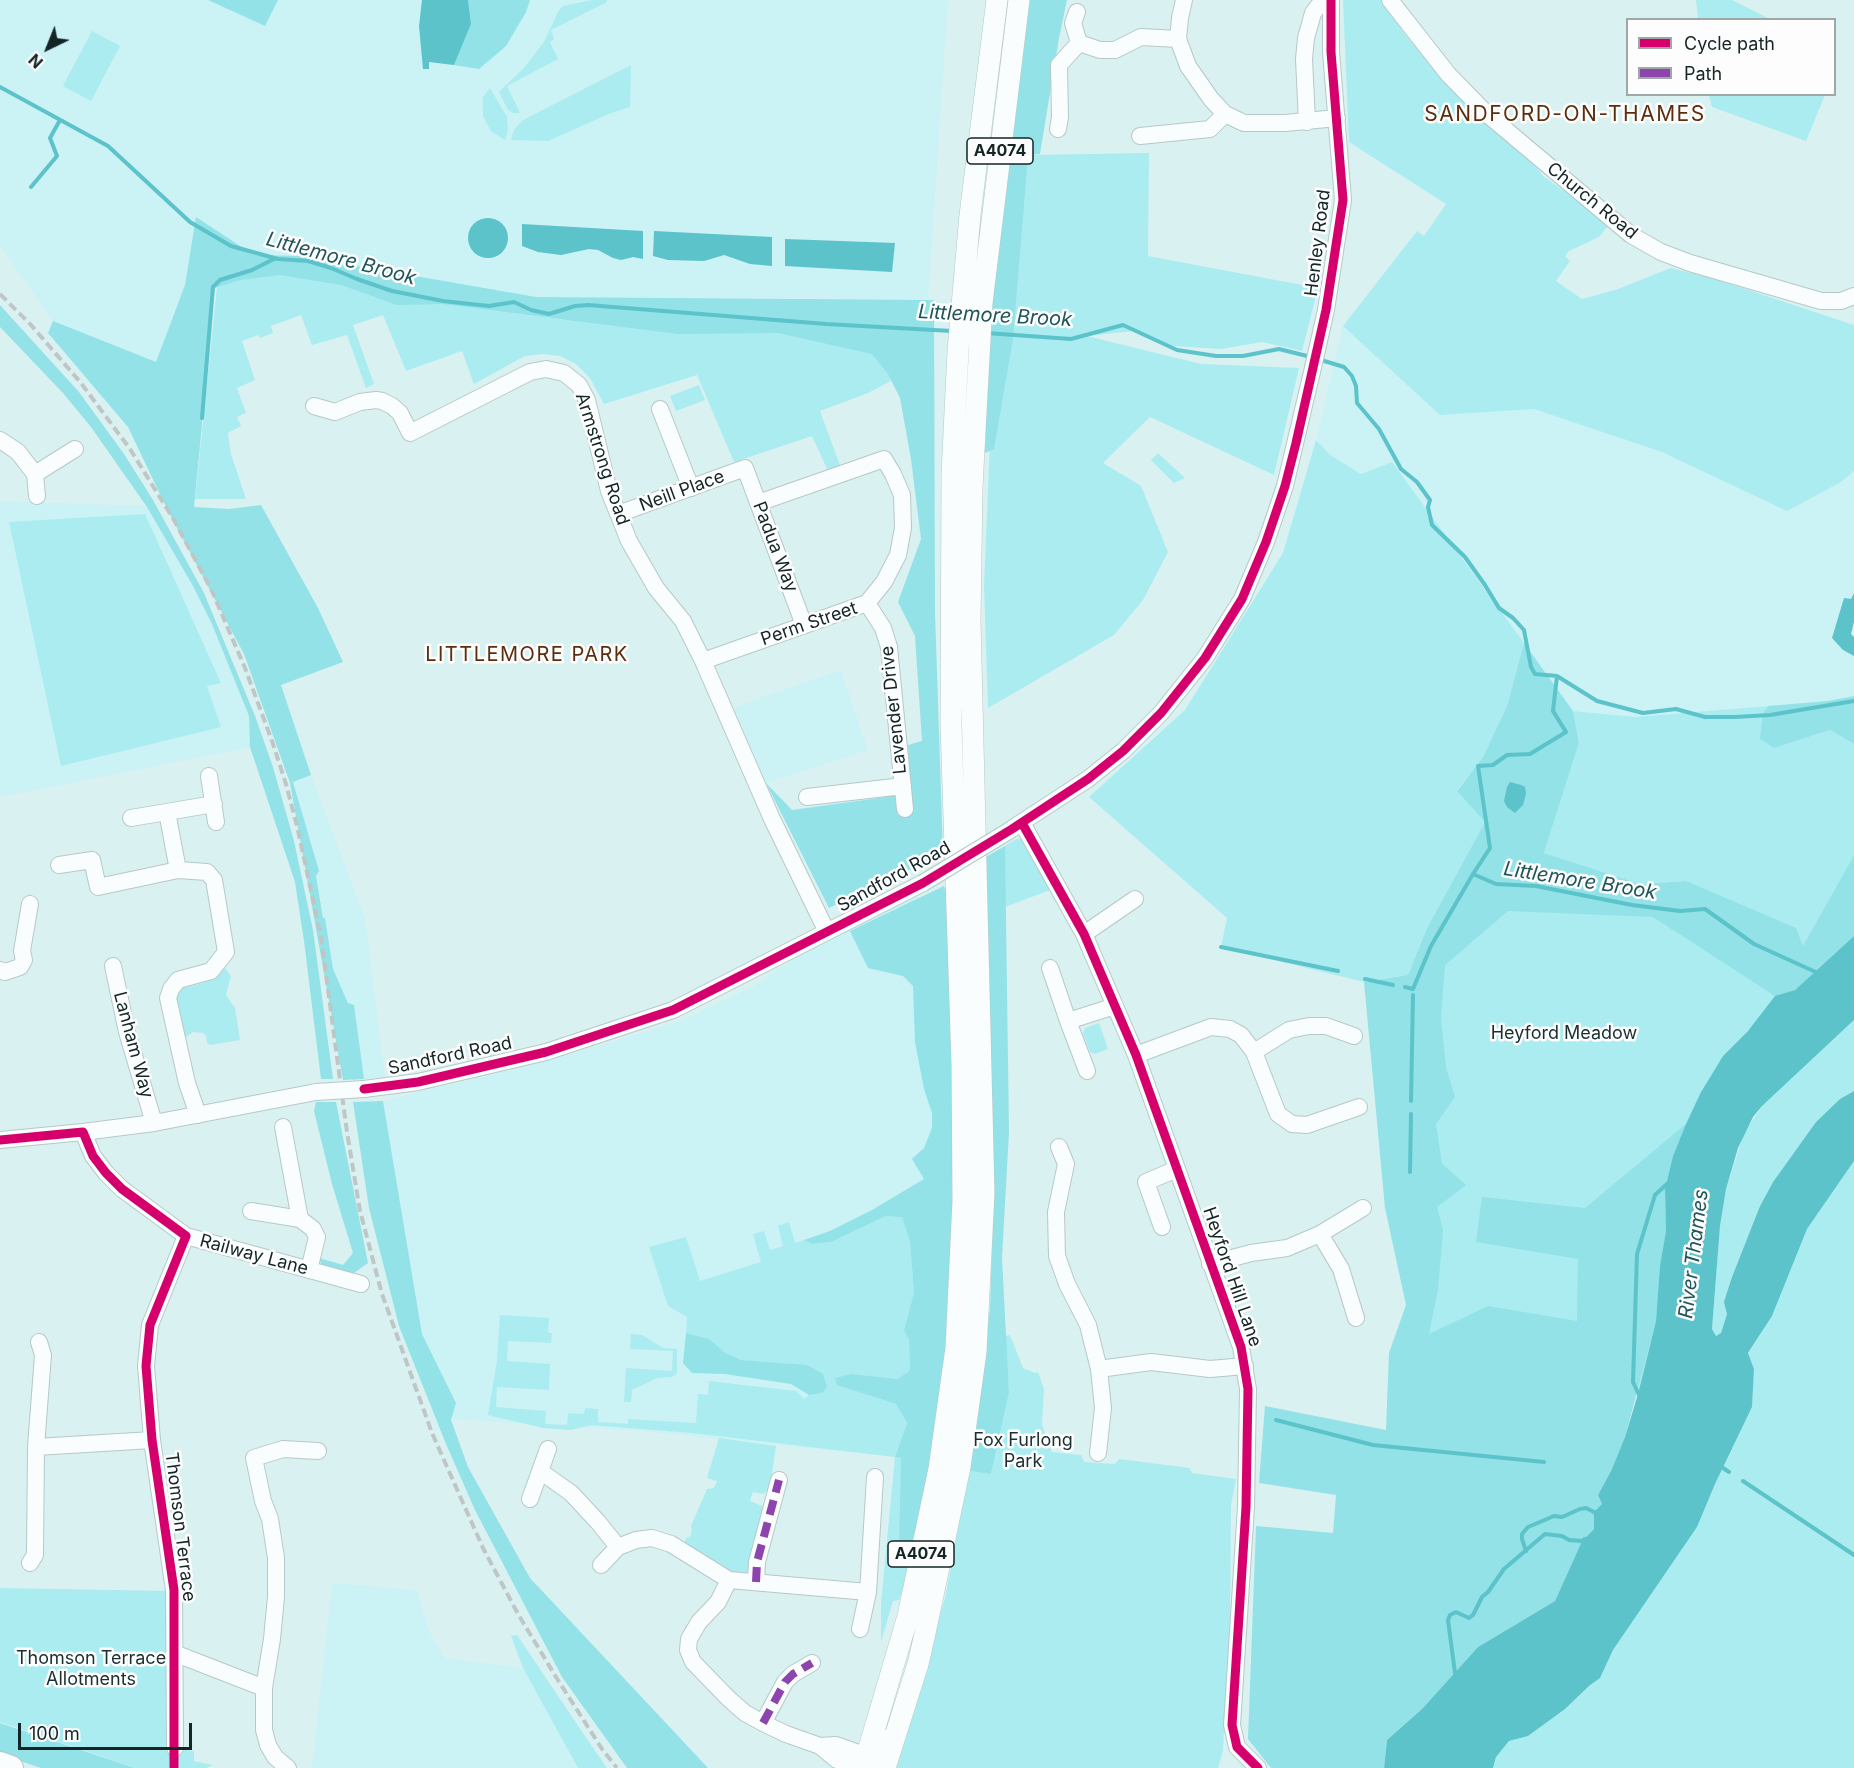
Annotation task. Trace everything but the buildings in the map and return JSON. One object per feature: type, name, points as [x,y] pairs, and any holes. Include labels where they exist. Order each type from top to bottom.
[{"type":"highway","points":[[0,1764],[11,1768]]},
{"type":"main road","points":[[974,173],[973,98],[982,0]]},
{"type":"main road","name":"A4074","points":[[872,1765],[939,1469],[956,1348],[963,1200],[962,1065],[951,724],[952,473],[968,352],[972,302],[974,173],[997,0]]},
{"type":"main road","name":"A4074","points":[[972,302],[1019,0]]},
{"type":"main road","name":"A4074","points":[[872,1765],[918,1664],[960,1467],[976,1352],[984,1193],[970,621],[972,487],[968,352]]},
{"type":"street","points":[[1184,0],[1178,39],[1188,66],[1211,99],[1225,114],[1244,123],[1307,122],[1337,118]]},
{"type":"street","points":[[1307,122],[1304,59],[1306,38],[1313,13],[1323,0]]},
{"type":"street","name":"Henley Road","points":[[1285,486],[1326,310],[1343,200],[1331,52],[1331,0]]},
{"type":"street","name":"Church Road","points":[[1389,0],[1448,74],[1486,114],[1631,235],[1661,252],[1690,263],[1821,301],[1841,301],[1854,296]]},
{"type":"street","points":[[1077,12],[1073,22],[1079,43]]},
{"type":"street","points":[[1079,43],[1100,50],[1115,50],[1141,37],[1178,39]]},
{"type":"street","points":[[1058,129],[1060,117],[1059,65],[1079,43]]},
{"type":"street","points":[[1140,136],[1210,129],[1225,114]]},
{"type":"street","name":"Armstrong Road","points":[[314,406],[335,412],[360,402],[382,401],[400,413],[410,434],[530,372],[546,369],[564,373],[579,385],[587,400],[609,491],[629,541],[656,588],[683,621],[704,661],[772,819],[827,932]]},
{"type":"street","points":[[660,409],[691,488]]},
{"type":"street","points":[[0,440],[18,452],[35,474],[37,496]]},
{"type":"street","points":[[35,474],[75,449]]},
{"type":"street","name":"Perm Street","points":[[704,661],[867,603],[884,582],[898,555],[903,528],[902,495],[884,459],[758,503]]},
{"type":"street","name":"Neill Place","points":[[618,514],[745,468]]},
{"type":"street","name":"Padua Way","points":[[745,468],[804,625]]},
{"type":"street","name":"Sandford Road","points":[[0,1140],[154,1123],[316,1092],[418,1082],[546,1052],[673,1010],[827,932],[923,883],[1017,826],[1088,779],[1123,751],[1161,713],[1204,658],[1242,599],[1266,542],[1285,486]]},
{"type":"street","name":"Lavender Drive","points":[[867,603],[883,628],[889,647],[904,809]]},
{"type":"street","points":[[209,776],[216,822]]},
{"type":"street","name":"Lavender Drive","points":[[807,796],[903,786]]},
{"type":"street","points":[[131,818],[214,804]]},
{"type":"street","points":[[167,812],[178,870]]},
{"type":"street","name":"Heyford Hill Lane","points":[[1017,826],[1084,934],[1115,1006],[1136,1055],[1241,1347],[1248,1389],[1246,1507],[1232,1725],[1237,1748],[1258,1768]]},
{"type":"street","points":[[59,865],[92,860],[98,887],[178,870],[207,872],[214,880],[230,969]]},
{"type":"street","points":[[1084,934],[1136,899]]},
{"type":"street","points":[[0,970],[4,972],[20,968],[24,960],[22,951],[30,904]]},
{"type":"street","points":[[198,1115],[186,1083],[168,998],[178,980],[211,971],[226,952]]},
{"type":"street","name":"Lanham Way","points":[[113,966],[127,1032],[154,1123]]},
{"type":"street","points":[[1050,968],[1088,1071]]},
{"type":"street","points":[[1068,1021],[1115,1006]]},
{"type":"street","points":[[1254,1052],[1289,1030],[1309,1026],[1326,1026],[1354,1036]]},
{"type":"street","points":[[1136,1055],[1211,1027],[1230,1029],[1241,1035],[1254,1052],[1278,1114],[1292,1124],[1307,1125],[1359,1107]]},
{"type":"street","points":[[283,1127],[300,1219]]},
{"type":"street","name":"Railway Lane","points":[[83,1132],[93,1156],[106,1173],[122,1189],[186,1236],[361,1284]]},
{"type":"street","points":[[1059,1147],[1066,1164],[1056,1212],[1057,1256],[1067,1284],[1088,1325],[1099,1369],[1103,1408],[1098,1453]]},
{"type":"street","points":[[1162,1227],[1146,1182],[1177,1169]]},
{"type":"street","points":[[1210,1264],[1251,1253],[1287,1248],[1320,1234],[1363,1208]]},
{"type":"street","points":[[251,1211],[300,1219],[313,1229],[317,1237],[309,1269]]},
{"type":"street","points":[[1320,1234],[1341,1269],[1356,1318]]},
{"type":"street","name":"Thomson Terrace","points":[[175,1748],[174,1590],[152,1440],[146,1366],[147,1344],[155,1312],[186,1236]]},
{"type":"street","points":[[30,1563],[35,1555],[36,1447],[43,1355],[39,1342]]},
{"type":"street","points":[[1099,1369],[1151,1362],[1210,1368],[1245,1366]]},
{"type":"street","points":[[36,1447],[152,1440]]},
{"type":"street","points":[[288,1768],[275,1757],[268,1745],[264,1730],[264,1688],[275,1608],[276,1558],[270,1519],[263,1501],[254,1458],[284,1449],[318,1451]]},
{"type":"street","points":[[530,1499],[548,1449]]},
{"type":"street","points":[[540,1471],[571,1493],[618,1547]]},
{"type":"street","points":[[860,1629],[868,1592],[875,1477]]},
{"type":"street","points":[[756,1582],[757,1562],[779,1480]]},
{"type":"street","points":[[601,1564],[618,1547],[636,1540],[652,1538],[671,1544],[729,1580],[868,1592]]},
{"type":"street","points":[[729,1580],[718,1602],[699,1622],[689,1639],[688,1650],[693,1662],[745,1713],[786,1734],[820,1746],[836,1745],[872,1765]]},
{"type":"street","points":[[174,1653],[264,1688]]},
{"type":"street","points":[[763,1723],[785,1682],[812,1662]]},
{"type":"street","points":[[820,1746],[838,1764],[872,1765]]},
{"type":"shaded area","points":[[0,0],[948,0],[928,299],[536,297],[300,256],[254,255],[196,217],[185,285],[156,363],[53,321],[0,246]]},
{"type":"shaded area","points":[[208,0],[278,0],[265,26]]},
{"type":"shaded area","points":[[468,0],[530,0],[526,12],[506,46],[479,69],[454,65],[471,24]]},
{"type":"shaded area","points":[[1030,0],[1067,0],[1040,154],[1028,155],[1013,339],[994,449],[985,453],[989,318],[1007,151]]},
{"type":"shaded area","points":[[196,217],[254,255],[300,256],[536,297],[934,300],[935,612],[943,854],[829,908],[766,783],[792,810],[879,798],[911,790],[908,745],[922,741],[915,636],[898,602],[921,539],[911,459],[900,398],[888,374],[872,354],[778,333],[678,334],[441,304],[397,305],[341,285],[280,275],[240,280],[211,289],[210,341],[194,507],[229,509],[261,505],[318,608],[343,662],[281,685],[311,775],[293,782],[319,871],[316,876],[333,969],[348,1003],[354,1005],[364,1079],[343,1080],[290,783],[244,654],[168,511],[128,427],[48,333],[53,321],[156,362],[185,285]]},
{"type":"shaded area","points":[[0,305],[79,392],[124,454],[153,500],[204,593],[255,716],[273,767],[294,841],[313,930],[333,1079],[321,1079],[295,882],[250,747],[249,716],[212,624],[193,586],[147,507],[91,427],[63,393],[0,327]]},
{"type":"shaded area","points":[[1343,326],[1440,415],[1534,409],[1662,452],[1841,482],[1854,471],[1854,593],[1851,599],[1843,650],[1854,656],[1854,696],[1828,701],[1635,717],[1573,711],[1392,462],[1361,474],[1330,455],[1316,440]]},
{"type":"shaded area","points":[[0,501],[147,506],[212,624],[249,716],[250,747],[0,797]]},
{"type":"shaded area","points":[[1524,643],[1573,711],[1579,743],[1544,853],[1640,884],[1686,881],[1796,928],[1803,946],[1854,855],[1854,936],[1795,990],[1775,996],[1653,917],[1508,911],[1445,965],[1441,1018],[1446,1067],[1455,1097],[1436,1124],[1442,1164],[1466,1185],[1437,1207],[1443,1230],[1438,1290],[1429,1334],[1488,1306],[1577,1321],[1578,1259],[1476,1242],[1482,1197],[1585,1208],[1686,1124],[1673,1156],[1665,1189],[1666,1231],[1660,1266],[1656,1321],[1625,1437],[1598,1495],[1602,1504],[1595,1512],[1594,1529],[1582,1541],[1555,1601],[1478,1647],[1422,1709],[1387,1740],[1384,1768],[1271,1768],[1248,1739],[1256,1526],[1333,1533],[1336,1495],[1259,1483],[1265,1406],[1386,1430],[1389,1353],[1406,1305],[1385,1208],[1364,982],[1408,975],[1427,928],[1485,822],[1457,791],[1483,757],[1507,706]]},
{"type":"shaded area","points":[[841,670],[868,750],[766,783],[734,707]]},
{"type":"shaded area","points":[[1854,696],[1854,744],[1830,730],[1774,748],[1760,739],[1763,713],[1768,706],[1828,701]]},
{"type":"shaded area","points":[[311,775],[365,919],[385,1078],[364,1079],[354,1006],[348,1003],[333,969],[316,873],[293,782]]},
{"type":"shaded area","points":[[1005,846],[1009,1132],[1002,1258],[1009,1393],[991,1474],[969,1471],[990,1308],[994,1183],[984,858]]},
{"type":"shaded area","points":[[944,886],[954,1104],[955,1227],[943,1377],[922,1522],[906,1551],[899,1552],[901,1458],[895,1457],[907,1423],[896,1404],[837,1385],[835,1378],[852,1374],[898,1379],[910,1370],[909,1340],[904,1330],[914,1293],[910,1242],[902,1217],[886,1216],[831,1242],[812,1244],[804,1240],[830,1231],[872,1210],[924,1179],[912,1159],[924,1148],[932,1128],[932,1113],[924,1089],[915,1042],[913,986],[903,976],[868,968],[850,931]]},
{"type":"shaded area","points":[[918,892],[936,1096],[895,1457],[642,1431],[451,1419],[456,1402],[422,1334],[383,1101],[551,1060],[681,1021],[752,987],[819,942]]},
{"type":"shaded area","points":[[383,1101],[422,1334],[456,1403],[451,1420],[468,1467],[530,1578],[708,1768],[627,1768],[562,1677],[475,1510],[399,1326],[369,1208],[353,1102]]},
{"type":"shaded area","points":[[316,1102],[336,1102],[368,1263],[351,1275],[323,1269],[319,1258],[343,1265],[353,1253],[332,1184],[314,1111]]},
{"type":"shaded area","points":[[686,1333],[709,1339],[724,1352],[741,1360],[807,1365],[823,1374],[827,1387],[822,1393],[809,1395],[791,1384],[725,1374],[692,1373],[683,1363]]},
{"type":"shaded area","points":[[332,1583],[417,1590],[428,1629],[444,1658],[523,1668],[578,1768],[312,1768]]},
{"type":"shaded area","points":[[0,1723],[135,1768],[41,1768],[0,1754]]},
{"type":"green space","points":[[592,0],[607,0],[607,2],[551,30],[554,39],[550,42],[558,59],[507,86],[520,113],[508,110],[499,92],[524,68],[544,42],[559,10],[563,6]]},
{"type":"green space","points":[[1343,0],[1381,0],[1403,32],[1444,81],[1484,122],[1537,168],[1543,176],[1608,226],[1599,237],[1569,251],[1565,256],[1570,261],[1556,281],[1582,299],[1618,289],[1671,268],[1715,279],[1854,325],[1854,471],[1841,482],[1787,511],[1662,452],[1534,409],[1440,415],[1343,326],[1417,231],[1424,236],[1446,204],[1349,142]]},
{"type":"green space","points":[[1696,0],[1732,0],[1768,18],[1698,18]]},
{"type":"green space","points":[[92,31],[120,46],[91,101],[63,86]]},
{"type":"green space","points":[[631,65],[630,107],[548,141],[511,140],[514,130],[523,120]]},
{"type":"green space","points":[[490,88],[507,117],[508,130],[505,140],[491,131],[483,116],[483,97]]},
{"type":"green space","points":[[1709,96],[1825,96],[1806,141],[1712,107]]},
{"type":"green space","points":[[1149,153],[1148,256],[1318,288],[1302,351],[1262,342],[1221,349],[1173,346],[1133,331],[1087,336],[1201,364],[1299,368],[1274,475],[1150,417],[1103,463],[1141,486],[1168,552],[1143,600],[1114,635],[988,708],[984,585],[990,443],[1028,155]]},
{"type":"green space","points":[[307,270],[441,304],[558,319],[877,335],[891,381],[868,393],[820,411],[841,468],[829,473],[812,436],[734,462],[697,375],[604,404],[590,378],[576,364],[560,356],[542,354],[525,356],[474,384],[462,351],[406,371],[383,315],[353,325],[374,384],[366,388],[347,335],[312,345],[301,315],[271,326],[273,333],[260,338],[258,335],[242,341],[255,380],[237,388],[246,413],[237,417],[241,426],[228,433],[231,454],[246,499],[195,499],[217,287],[229,279]]},
{"type":"green space","points":[[699,385],[705,400],[676,411],[670,396]]},
{"type":"green space","points":[[1316,440],[1330,455],[1361,474],[1392,462],[1524,643],[1507,706],[1483,757],[1457,790],[1485,822],[1427,928],[1408,975],[1364,982],[1221,947],[1227,918],[1089,797],[1185,710],[1283,553]]},
{"type":"green space","points":[[1158,453],[1185,478],[1174,483],[1151,460]]},
{"type":"green space","points":[[145,514],[221,683],[207,686],[221,727],[61,766],[9,522]]},
{"type":"green space","points":[[1768,706],[1763,713],[1773,748],[1830,730],[1854,744],[1854,855],[1803,947],[1686,881],[1640,884],[1544,853],[1579,743],[1573,711],[1635,717]]},
{"type":"green space","points":[[1016,839],[1021,839],[1050,890],[1005,907],[1005,846]]},
{"type":"green space","name":"Heyford Meadow","points":[[1560,877],[1807,979],[1723,1056],[1701,1092],[1673,1156],[1665,1189],[1666,1231],[1656,1321],[1638,1394],[1389,1378],[1423,1313],[1437,934]]},
{"type":"green space","points":[[225,968],[231,976],[226,995],[235,1008],[240,1040],[210,1045],[203,1033],[193,1032],[185,1038],[177,1000],[178,994],[183,988],[204,983],[203,978],[217,969]]},
{"type":"green space","points":[[1854,1020],[1854,1091],[1840,1099],[1816,1122],[1773,1182],[1760,1206],[1732,1277],[1727,1314],[1721,1333],[1716,1336],[1712,1329],[1720,1226],[1726,1189],[1744,1133],[1762,1106]]},
{"type":"green space","points":[[1099,1023],[1108,1049],[1095,1054],[1090,1052],[1083,1033],[1085,1028]]},
{"type":"green space","points":[[1854,1161],[1854,1768],[1493,1768],[1496,1757],[1509,1741],[1528,1736],[1565,1709],[1600,1678],[1613,1650],[1697,1527],[1752,1407],[1754,1369],[1748,1354],[1772,1316],[1807,1229]]},
{"type":"green space","points":[[886,1216],[902,1216],[910,1242],[914,1293],[904,1330],[909,1340],[910,1370],[898,1379],[852,1374],[838,1385],[896,1404],[907,1423],[895,1457],[692,1433],[591,1425],[571,1430],[543,1428],[488,1415],[497,1361],[500,1315],[549,1318],[548,1333],[552,1333],[551,1343],[508,1341],[507,1361],[550,1364],[549,1390],[497,1387],[496,1407],[546,1411],[545,1424],[567,1425],[568,1413],[584,1414],[585,1408],[598,1409],[598,1422],[628,1424],[628,1419],[696,1423],[698,1394],[708,1395],[709,1381],[796,1391],[804,1399],[809,1395],[822,1393],[791,1364],[741,1360],[724,1352],[709,1339],[686,1333],[687,1317],[668,1306],[649,1247],[686,1237],[700,1281],[761,1262],[753,1234],[764,1231],[770,1250],[783,1246],[778,1226],[789,1222],[795,1243],[804,1240],[812,1244],[831,1242]]},
{"type":"green space","points":[[631,1334],[642,1335],[663,1348],[677,1349],[677,1373],[672,1377],[657,1378],[632,1390],[631,1402],[624,1402],[626,1368],[672,1371],[673,1351],[630,1349]]},
{"type":"green space","name":"Fox Furlong Park","points":[[1010,1335],[1023,1368],[1038,1372],[1044,1389],[1042,1425],[1052,1452],[1081,1455],[1084,1462],[1115,1464],[1119,1459],[1190,1468],[1192,1473],[1236,1479],[1231,1505],[1230,1619],[1223,1751],[1218,1768],[896,1768],[945,1598],[969,1471],[991,1474],[1009,1393],[1005,1336]]},
{"type":"green space","points":[[719,1438],[776,1446],[770,1488],[763,1494],[753,1492],[750,1501],[762,1506],[765,1513],[750,1567],[745,1574],[721,1567],[684,1544],[686,1538],[690,1537],[691,1526],[707,1489],[714,1488],[717,1481],[707,1478]]},
{"type":"green space","points":[[895,1457],[901,1458],[922,1522],[912,1563],[899,1600],[893,1601],[881,1642],[881,1603]]},
{"type":"green space","name":"Thomson Terrace Allotments","points":[[0,1588],[170,1591],[171,1748],[169,1768],[136,1768],[0,1722]]},
{"type":"green space","points":[[517,1635],[607,1768],[578,1768],[523,1668],[511,1636]]},
{"type":"green space","points":[[177,1749],[194,1751],[194,1761],[213,1765],[206,1768],[176,1768]]},
{"type":"water","points":[[422,0],[468,0],[471,24],[454,65],[429,62],[429,69],[423,69],[419,26]]},
{"type":"water","points":[[488,218],[502,224],[508,238],[502,252],[488,258],[474,252],[468,238],[474,224]]},
{"type":"water","points":[[522,224],[643,231],[643,259],[633,257],[621,260],[598,250],[589,249],[561,255],[538,252],[522,246]]},
{"type":"water","points":[[654,231],[772,237],[772,266],[750,264],[724,255],[704,261],[668,260],[653,256]]},
{"type":"water","points":[[785,239],[895,243],[892,272],[785,266]]},
{"type":"water","points":[[1854,593],[1854,622],[1851,634],[1854,637],[1854,656],[1843,650],[1832,638],[1844,598],[1851,599]]},
{"type":"water","points":[[1510,782],[1525,787],[1523,805],[1515,813],[1507,807],[1504,801]]},
{"type":"water","name":"River Thames","points":[[1854,936],[1854,1020],[1753,1117],[1738,1148],[1726,1189],[1720,1226],[1712,1329],[1716,1336],[1721,1333],[1727,1314],[1724,1302],[1732,1277],[1760,1206],[1773,1182],[1816,1122],[1840,1099],[1854,1091],[1854,1161],[1807,1229],[1772,1316],[1748,1353],[1754,1369],[1752,1407],[1697,1527],[1613,1650],[1600,1678],[1565,1709],[1528,1736],[1509,1741],[1496,1757],[1493,1768],[1384,1768],[1387,1740],[1422,1709],[1478,1647],[1555,1601],[1582,1541],[1594,1529],[1594,1512],[1602,1504],[1598,1495],[1625,1437],[1638,1394],[1656,1321],[1660,1266],[1666,1231],[1665,1189],[1673,1156],[1686,1124],[1701,1092],[1723,1056],[1748,1031],[1775,996],[1795,990]]},
{"type":"waterway","name":"Littlemore Brook","points":[[0,87],[108,146],[190,222],[231,246],[278,259],[308,261],[392,291],[443,301],[489,306],[514,302],[531,310],[549,314],[575,306],[588,305],[826,324],[952,331]]},
{"type":"waterway","points":[[31,187],[57,156],[50,138],[60,120]]},
{"type":"waterway","points":[[202,418],[213,287],[220,280],[252,270],[274,259]]},
{"type":"waterway","name":"Littlemore Brook","points":[[986,333],[1071,339],[1123,325],[1177,350],[1216,356],[1243,356],[1279,349],[1311,357]]},
{"type":"waterway","name":"Littlemore Brook","points":[[1321,360],[1344,367],[1352,376],[1356,386],[1357,403],[1379,429],[1401,469],[1417,482],[1430,500],[1428,507],[1432,525],[1465,557],[1499,608],[1524,630],[1531,667],[1535,674],[1557,676],[1553,711],[1566,732],[1530,754],[1507,755],[1493,765],[1478,766],[1490,848],[1473,874],[1496,884],[1536,886],[1632,905],[1680,911],[1705,909],[1754,944],[1820,974]]},
{"type":"waterway","points":[[1557,676],[1597,701],[1643,713],[1676,709],[1705,717],[1735,717],[1770,715],[1854,701]]},
{"type":"waterway","points":[[1405,987],[1413,989],[1431,946],[1473,874]]},
{"type":"waterway","points":[[1221,947],[1338,971]]},
{"type":"waterway","points":[[1365,979],[1393,985]]},
{"type":"waterway","points":[[1411,1101],[1413,995]]},
{"type":"waterway","points":[[1410,1172],[1411,1114]]},
{"type":"waterway","points":[[1640,1397],[1633,1382],[1637,1254],[1655,1195],[1668,1183]]},
{"type":"waterway","points":[[1276,1420],[1373,1445],[1544,1462]]},
{"type":"waterway","points":[[1720,1466],[1729,1472]]},
{"type":"waterway","points":[[1743,1481],[1854,1555]]},
{"type":"waterway","points":[[1526,1551],[1522,1534],[1528,1527],[1554,1516],[1562,1517],[1580,1509],[1586,1508],[1597,1515]]},
{"type":"waterway","points":[[1455,1673],[1448,1620],[1450,1615],[1456,1612],[1469,1618],[1473,1615],[1482,1597],[1504,1569],[1545,1534],[1562,1536],[1569,1540],[1582,1541],[1585,1539]]},
{"type":"railway","points":[[0,294],[31,325],[81,383],[130,449],[174,520],[212,591],[245,668],[272,741],[297,826],[321,937],[360,1211],[382,1294],[432,1433],[483,1548],[518,1614],[556,1677],[602,1749],[617,1768]]},
{"type":"marked path","points":[[756,1582],[757,1562],[779,1480]]},
{"type":"marked path","points":[[763,1723],[785,1682],[793,1674],[812,1663]]},
{"type":"cycle path","points":[[364,1089],[418,1082],[546,1052],[673,1010],[923,883],[1012,829],[1088,779],[1123,751],[1161,713],[1205,658],[1242,599],[1266,542],[1285,486],[1296,443],[1326,310],[1343,200],[1331,52],[1331,0]]},
{"type":"cycle path","points":[[1022,823],[1084,934],[1136,1055],[1241,1347],[1248,1389],[1246,1507],[1232,1725],[1237,1747],[1258,1768]]},
{"type":"cycle path","points":[[0,1140],[83,1132],[93,1156],[106,1173],[122,1189],[186,1236],[150,1325],[146,1366],[152,1440],[174,1590],[174,1768]]},
{"type":"district","name":"SANDFORD-ON-THAMES","points":[[1565,115]]},
{"type":"district","name":"LITTLEMORE PARK","points":[[527,655]]}]
